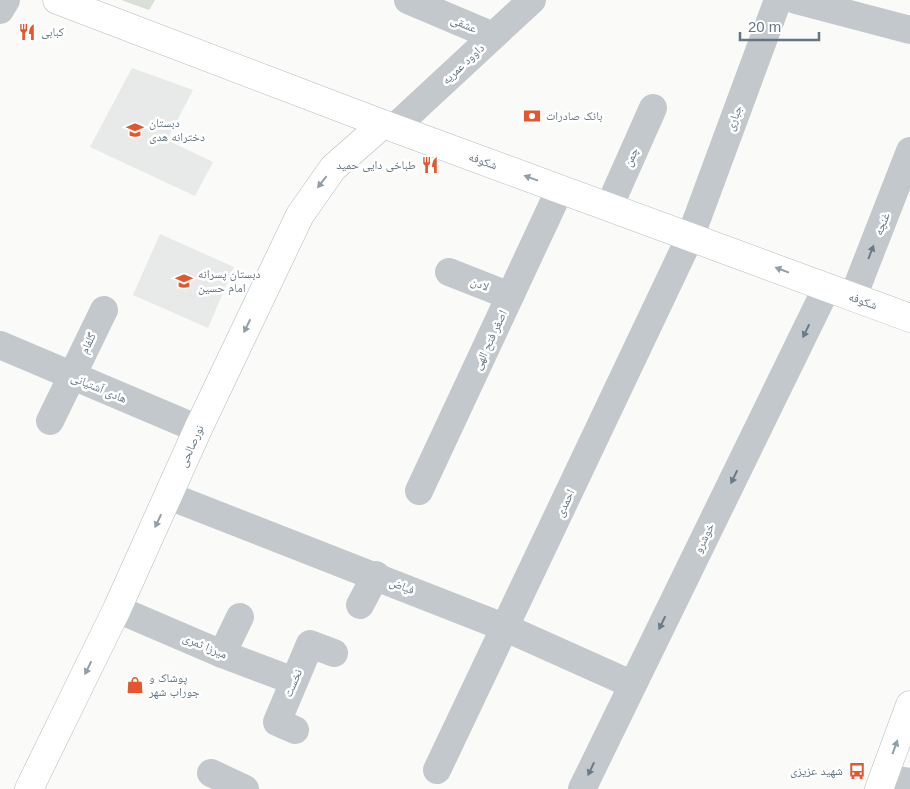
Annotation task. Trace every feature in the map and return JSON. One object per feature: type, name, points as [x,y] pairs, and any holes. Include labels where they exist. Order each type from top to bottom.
[{"type":"main road","name":"شکوفه","points":[[57,0],[388,126],[910,318]]},
{"type":"main road","name":"نورصالحی","points":[[29,789],[170,496],[198,429],[300,215],[333,168],[388,126]]},
{"type":"main road","points":[[881,783],[910,705]]},
{"type":"street","points":[[0,10],[6,0]]},
{"type":"street","name":"عشقی","points":[[408,0],[493,36]]},
{"type":"street","name":"داوود عمریه","points":[[388,126],[532,0]]},
{"type":"street","points":[[795,0],[910,30]]},
{"type":"street","name":"جباری","points":[[690,236],[795,0]]},
{"type":"street","name":"چمن","points":[[609,207],[653,108]]},
{"type":"street","name":"غنچه","points":[[853,297],[910,151]]},
{"type":"street","name":"اصغر فتح الهی","points":[[420,491],[560,189]]},
{"type":"street","name":"احمدی","points":[[437,770],[506,628],[690,236]]},
{"type":"street","name":"لادن","points":[[449,272],[510,296]]},
{"type":"street","name":"خوشرو","points":[[582,789],[631,684],[827,288]]},
{"type":"street","name":"گلفام","points":[[50,421],[104,310]]},
{"type":"street","name":"هادی آشتیانی","points":[[0,345],[198,429]]},
{"type":"street","name":"فیاض","points":[[170,496],[376,575],[506,628],[631,684]]},
{"type":"street","points":[[360,605],[376,575]]},
{"type":"street","name":"میرزا ثمری","points":[[117,608],[222,654],[294,681]]},
{"type":"street","points":[[222,654],[240,617]]},
{"type":"street","name":"نخست","points":[[286,726],[294,681],[322,649]]},
{"type":"street","points":[[212,773],[245,789]]},
{"type":"street","points":[[881,783],[910,782]]},
{"type":"shaded area","points":[[121,0],[155,0],[149,10]]},
{"type":"shaded area","name":"دبستان دخترانه هدی","points":[[132,68],[193,90],[167,140],[213,162],[195,196],[90,147]]},
{"type":"shaded area","name":"دبستان پسرانه امام حسین","points":[[160,234],[234,267],[208,328],[133,295]]},
{"type":"place","name":"کبابی","points":[[27,32]]},
{"type":"place","name":"بانک صادرات","points":[[532,116]]},
{"type":"place","name":"دبستان دخترانه هدی","points":[[135,130]]},
{"type":"place","name":"طباخی دایی حمید","points":[[430,165]]},
{"type":"place","name":"دبستان پسرانه امام حسین","points":[[184,281]]},
{"type":"place","name":"پوشاک و جوراب شهر","points":[[135,685]]},
{"type":"place","name":"شهید عزیزی","points":[[857,771]]}]
